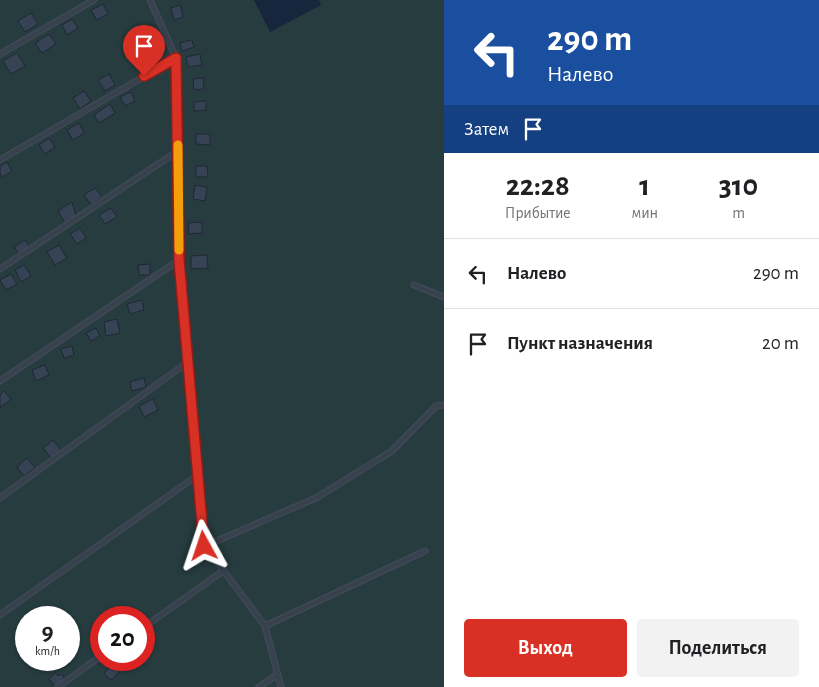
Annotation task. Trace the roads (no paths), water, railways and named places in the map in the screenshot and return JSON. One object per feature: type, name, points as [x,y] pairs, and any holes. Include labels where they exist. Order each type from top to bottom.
[{"type":"lane","points":[[0,54],[94,0]]},
{"type":"lane","points":[[150,0],[176,58],[179,260],[204,546],[265,626],[281,687]]},
{"type":"lane","points":[[0,160],[176,58]]},
{"type":"lane","points":[[0,269],[178,151]]},
{"type":"lane","points":[[0,381],[179,260]]},
{"type":"lane","points":[[414,285],[444,297]]},
{"type":"lane","points":[[0,498],[188,362]]},
{"type":"lane","points":[[204,546],[316,498],[392,451],[436,406],[444,405]]},
{"type":"lane","points":[[0,615],[198,475]]},
{"type":"lane","points":[[265,626],[425,551]]},
{"type":"lane","points":[[155,619],[223,571]]},
{"type":"lane","points":[[58,687],[90,664]]},
{"type":"lane","points":[[259,687],[278,674]]},
{"type":"water","points":[[254,0],[319,0],[321,5],[270,32]]}]
